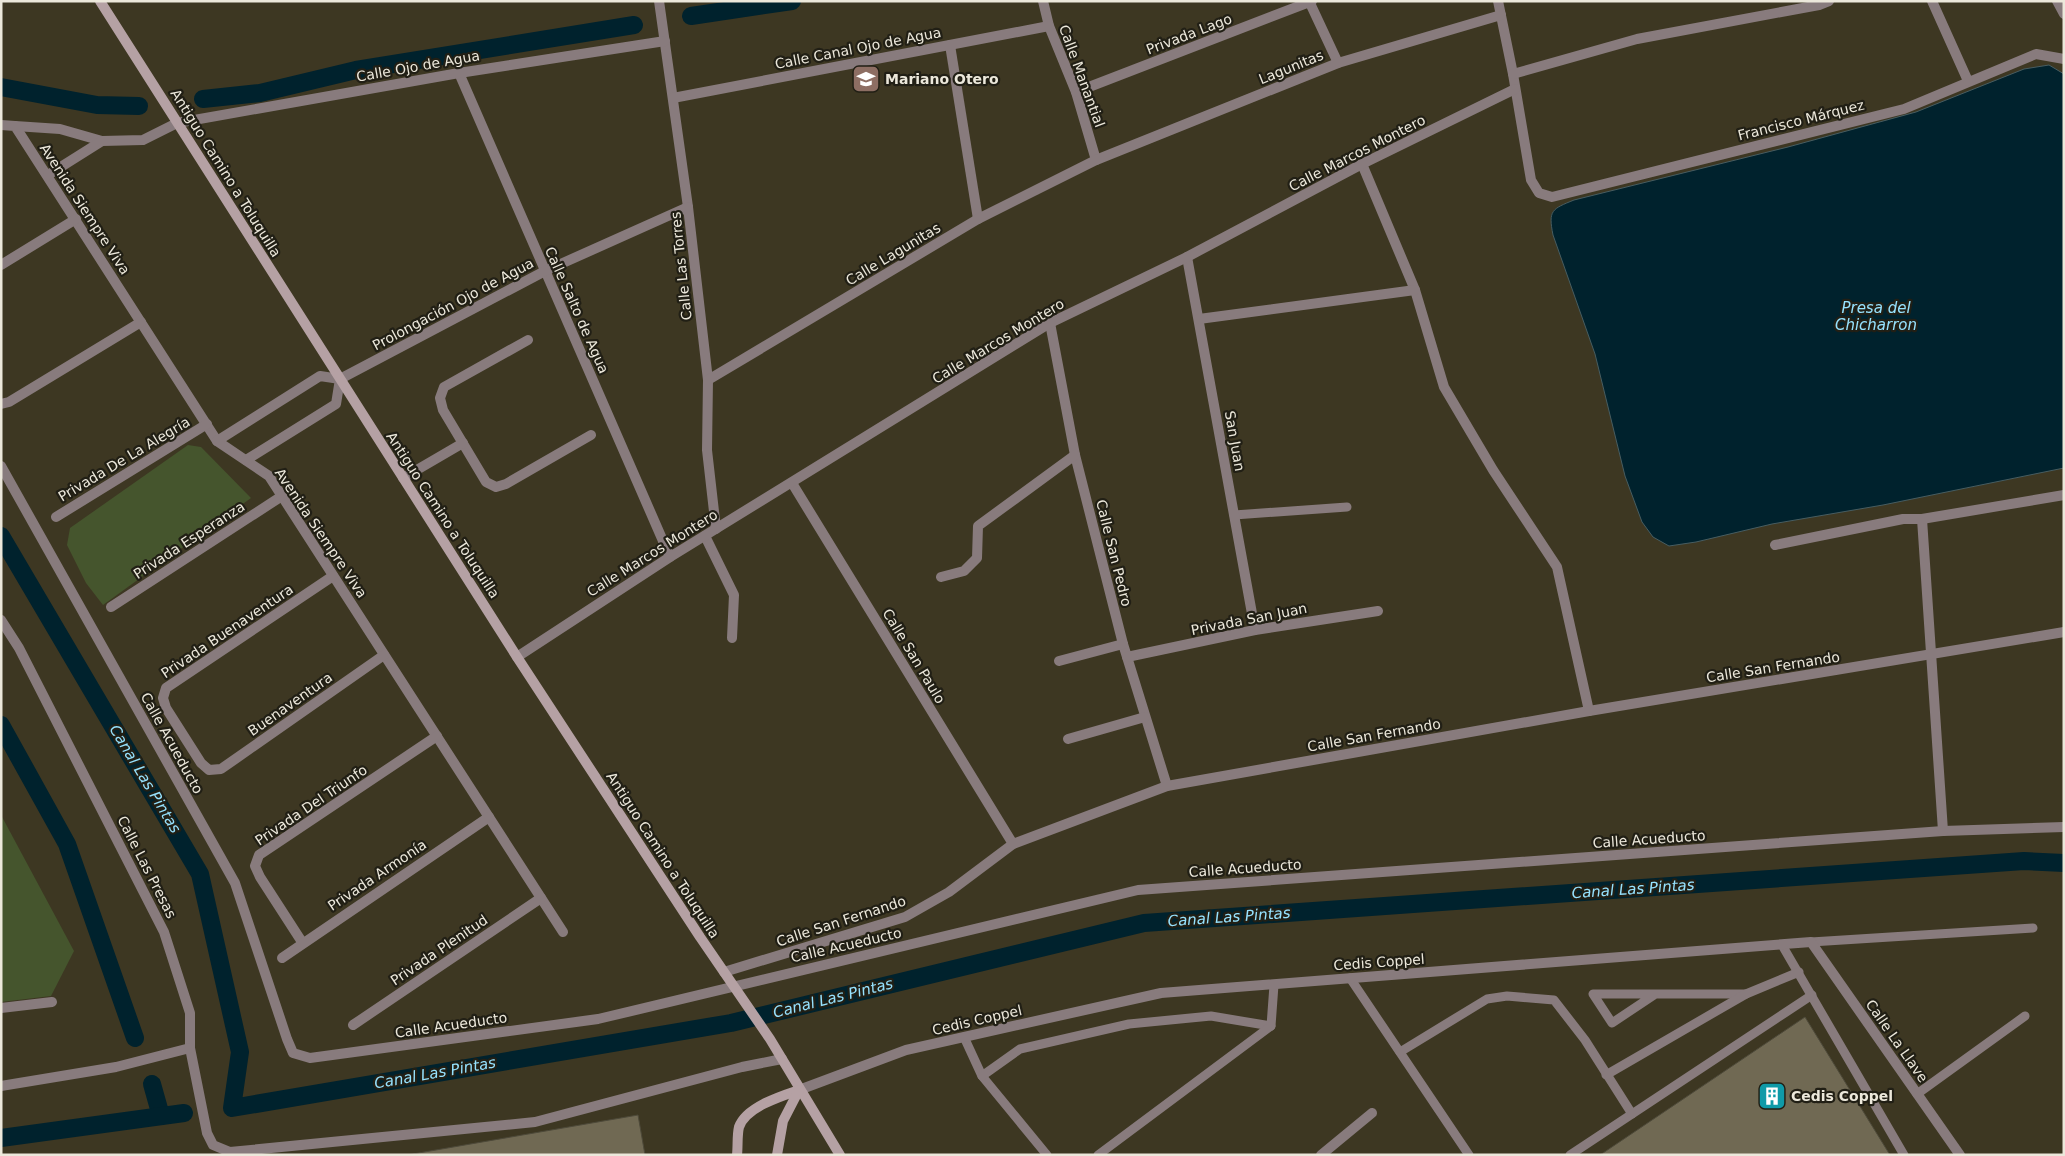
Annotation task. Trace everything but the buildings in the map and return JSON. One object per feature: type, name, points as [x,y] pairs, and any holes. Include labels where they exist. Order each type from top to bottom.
[{"type":"street","name":"Antiguo Camino a Toluquilla","points":[[100,1],[517,657],[770,1039],[799,1090],[840,1155]]},
{"type":"street","name":"Calle Las Torres","points":[[659,1],[688,207],[708,380],[707,450],[716,529]]},
{"type":"street","name":"Calle Manantial","points":[[1043,1],[1049,26],[1076,92],[1096,160]]},
{"type":"street","points":[[1498,1],[1515,89]]},
{"type":"street","points":[[1513,74],[1637,39],[1819,6],[1829,1]]},
{"type":"street","points":[[1932,1],[1968,81]]},
{"type":"street","points":[[2057,1],[2064,14]]},
{"type":"street","points":[[1310,2],[1338,63]]},
{"type":"street","name":"Privada Lago","points":[[1076,92],[1310,2]]},
{"type":"street","name":"Lagunitas","points":[[1096,160],[1338,63],[1501,15]]},
{"type":"street","name":"Calle Canal Ojo de Agua","points":[[673,98],[1049,26]]},
{"type":"street","name":"Calle Ojo de Agua","points":[[102,141],[143,140],[177,122],[458,73],[665,41]]},
{"type":"street","points":[[950,45],[978,219]]},
{"type":"street","name":"Francisco Márquez","points":[[1515,89],[1531,180],[1539,193],[1552,197],[1904,109],[2036,54],[2064,59]]},
{"type":"street","name":"Calle Salto de Agua","points":[[458,73],[670,557]]},
{"type":"street","name":"Calle Marcos Montero","points":[[517,657],[670,557],[1050,323],[1188,257],[1362,164],[1515,89]]},
{"type":"street","points":[[1,125],[60,129],[102,141]]},
{"type":"street","name":"Avenida Siempre Viva","points":[[15,126],[217,440],[269,476],[563,932]]},
{"type":"street","points":[[48,175],[102,141]]},
{"type":"street","name":"Calle Lagunitas","points":[[708,380],[978,219],[1096,160]]},
{"type":"street","points":[[1362,164],[1415,290],[1444,387],[1493,470],[1557,567],[1589,711]]},
{"type":"street","name":"Prolongación Ojo de Agua","points":[[217,440],[320,376],[340,379],[545,271],[688,207]]},
{"type":"street","points":[[1,265],[76,219]]},
{"type":"street","name":"San Juan","points":[[1188,257],[1256,630]]},
{"type":"street","points":[[1199,319],[1415,290]]},
{"type":"street","points":[[1,404],[9,402],[141,322]]},
{"type":"street","name":"Calle San Pedro","points":[[1050,323],[1075,455],[1126,657],[1167,786]]},
{"type":"street","points":[[528,340],[444,387],[440,398],[443,410],[486,482],[496,487],[506,484],[591,435]]},
{"type":"street","points":[[246,460],[336,404],[340,379]]},
{"type":"street","name":"Privada De La Alegría","points":[[56,517],[207,424]]},
{"type":"street","points":[[403,478],[463,443]]},
{"type":"street","points":[[941,578],[964,571],[977,558],[978,526],[1075,455]]},
{"type":"street","name":"Calle Acueducto","points":[[1,466],[235,883],[293,1053],[310,1058],[598,1019],[1138,890],[1944,831],[2064,827]]},
{"type":"street","name":"Calle San Paulo","points":[[792,483],[1013,844]]},
{"type":"street","points":[[1775,545],[1903,519],[1922,519],[2064,495]]},
{"type":"street","name":"Privada Esperanza","points":[[111,606],[282,496]]},
{"type":"street","points":[[1922,519],[1944,831]]},
{"type":"street","points":[[705,536],[734,595],[732,638]]},
{"type":"street","name":"Privada Buenaventura","points":[[209,770],[201,763],[166,708],[163,698],[166,688],[333,576]]},
{"type":"street","name":"Privada San Juan","points":[[1126,657],[1256,630],[1378,610]]},
{"type":"street","name":"Calle Las Presas","points":[[1,620],[19,648],[164,932],[190,1013],[190,1048],[207,1133],[213,1145],[230,1152],[535,1122],[782,1059]]},
{"type":"street","name":"Calle San Fernando","points":[[724,972],[905,917],[949,892],[1013,844],[1167,786],[1589,711],[2064,632]]},
{"type":"street","points":[[1059,661],[1123,644]]},
{"type":"street","name":"Buenaventura","points":[[209,770],[221,769],[384,655]]},
{"type":"street","points":[[1068,739],[1145,717]]},
{"type":"street","name":"Privada Del Triunfo","points":[[302,942],[260,878],[255,866],[259,855],[437,736]]},
{"type":"street","name":"Privada Armonía","points":[[282,958],[302,942],[489,817]]},
{"type":"street","name":"Privada Plenitud","points":[[352,1026],[541,898]]},
{"type":"street","name":"Cedis Coppel","points":[[799,1090],[906,1050],[1161,993],[1811,942]]},
{"type":"street","name":"Calle La Llave","points":[[1811,942],[1960,1155]]},
{"type":"street","points":[[1,1008],[52,1002]]},
{"type":"street","points":[[1,1086],[116,1067],[190,1048]]},
{"type":"street","points":[[737,1155],[739,1126],[756,1108],[776,1097],[799,1090]]},
{"type":"street","points":[[777,1155],[783,1120],[799,1090]]},
{"type":"street","points":[[1321,1155],[1372,1113]]},
{"type":"street","points":[[827,1155],[832,1144]]},
{"type":"lane","points":[[1234,515],[1347,507]]},
{"type":"lane","name":"Cedis Coppel","points":[[1811,942],[2033,928]]},
{"type":"lane","points":[[1782,945],[1904,1155]]},
{"type":"lane","points":[[1606,1075],[1746,994],[1799,972]]},
{"type":"lane","points":[[1350,978],[1469,1155]]},
{"type":"lane","points":[[1098,1155],[1271,1026],[1274,984]]},
{"type":"lane","points":[[1654,995],[1612,1023],[1594,994],[1746,994]]},
{"type":"lane","points":[[1570,1155],[1812,995]]},
{"type":"lane","points":[[1400,1052],[1487,999],[1507,996],[1554,1000],[1585,1040],[1632,1114]]},
{"type":"lane","points":[[982,1076],[1020,1049],[1128,1024],[1212,1016],[1271,1026]]},
{"type":"lane","points":[[1917,1094],[2025,1016]]},
{"type":"lane","points":[[964,1038],[982,1076],[1047,1155]]},
{"type":"green space","points":[[188,445],[201,447],[251,498],[103,605],[86,583],[67,545],[70,528]]},
{"type":"green space","points":[[1,815],[74,951],[51,996],[1,1002]]},
{"type":"water","name":"Presa del Chicharron","points":[[2049,65],[2064,74],[2064,468],[1883,505],[1772,524],[1696,542],[1669,546],[1653,537],[1642,522],[1625,476],[1595,354],[1553,235],[1551,220],[1556,208],[1574,200],[1788,147],[1916,112],[2024,69]]},
{"type":"waterway","points":[[691,16],[792,1]]},
{"type":"waterway","points":[[203,99],[260,93],[356,70],[634,25]]},
{"type":"waterway","points":[[1,87],[97,105],[139,106]]},
{"type":"waterway","name":"Canal Las Pintas","points":[[1,536],[200,874],[240,1052],[232,1108],[731,1023],[1144,923],[2024,861],[2064,863]]},
{"type":"waterway","points":[[1,725],[67,844],[135,1038]]},
{"type":"waterway","points":[[152,1084],[161,1116]]},
{"type":"waterway","points":[[1,1138],[184,1113]]},
{"type":"place","name":"Mariano Otero","points":[[866,79]]},
{"type":"place","name":"Cedis Coppel","points":[[1772,1096]]}]
